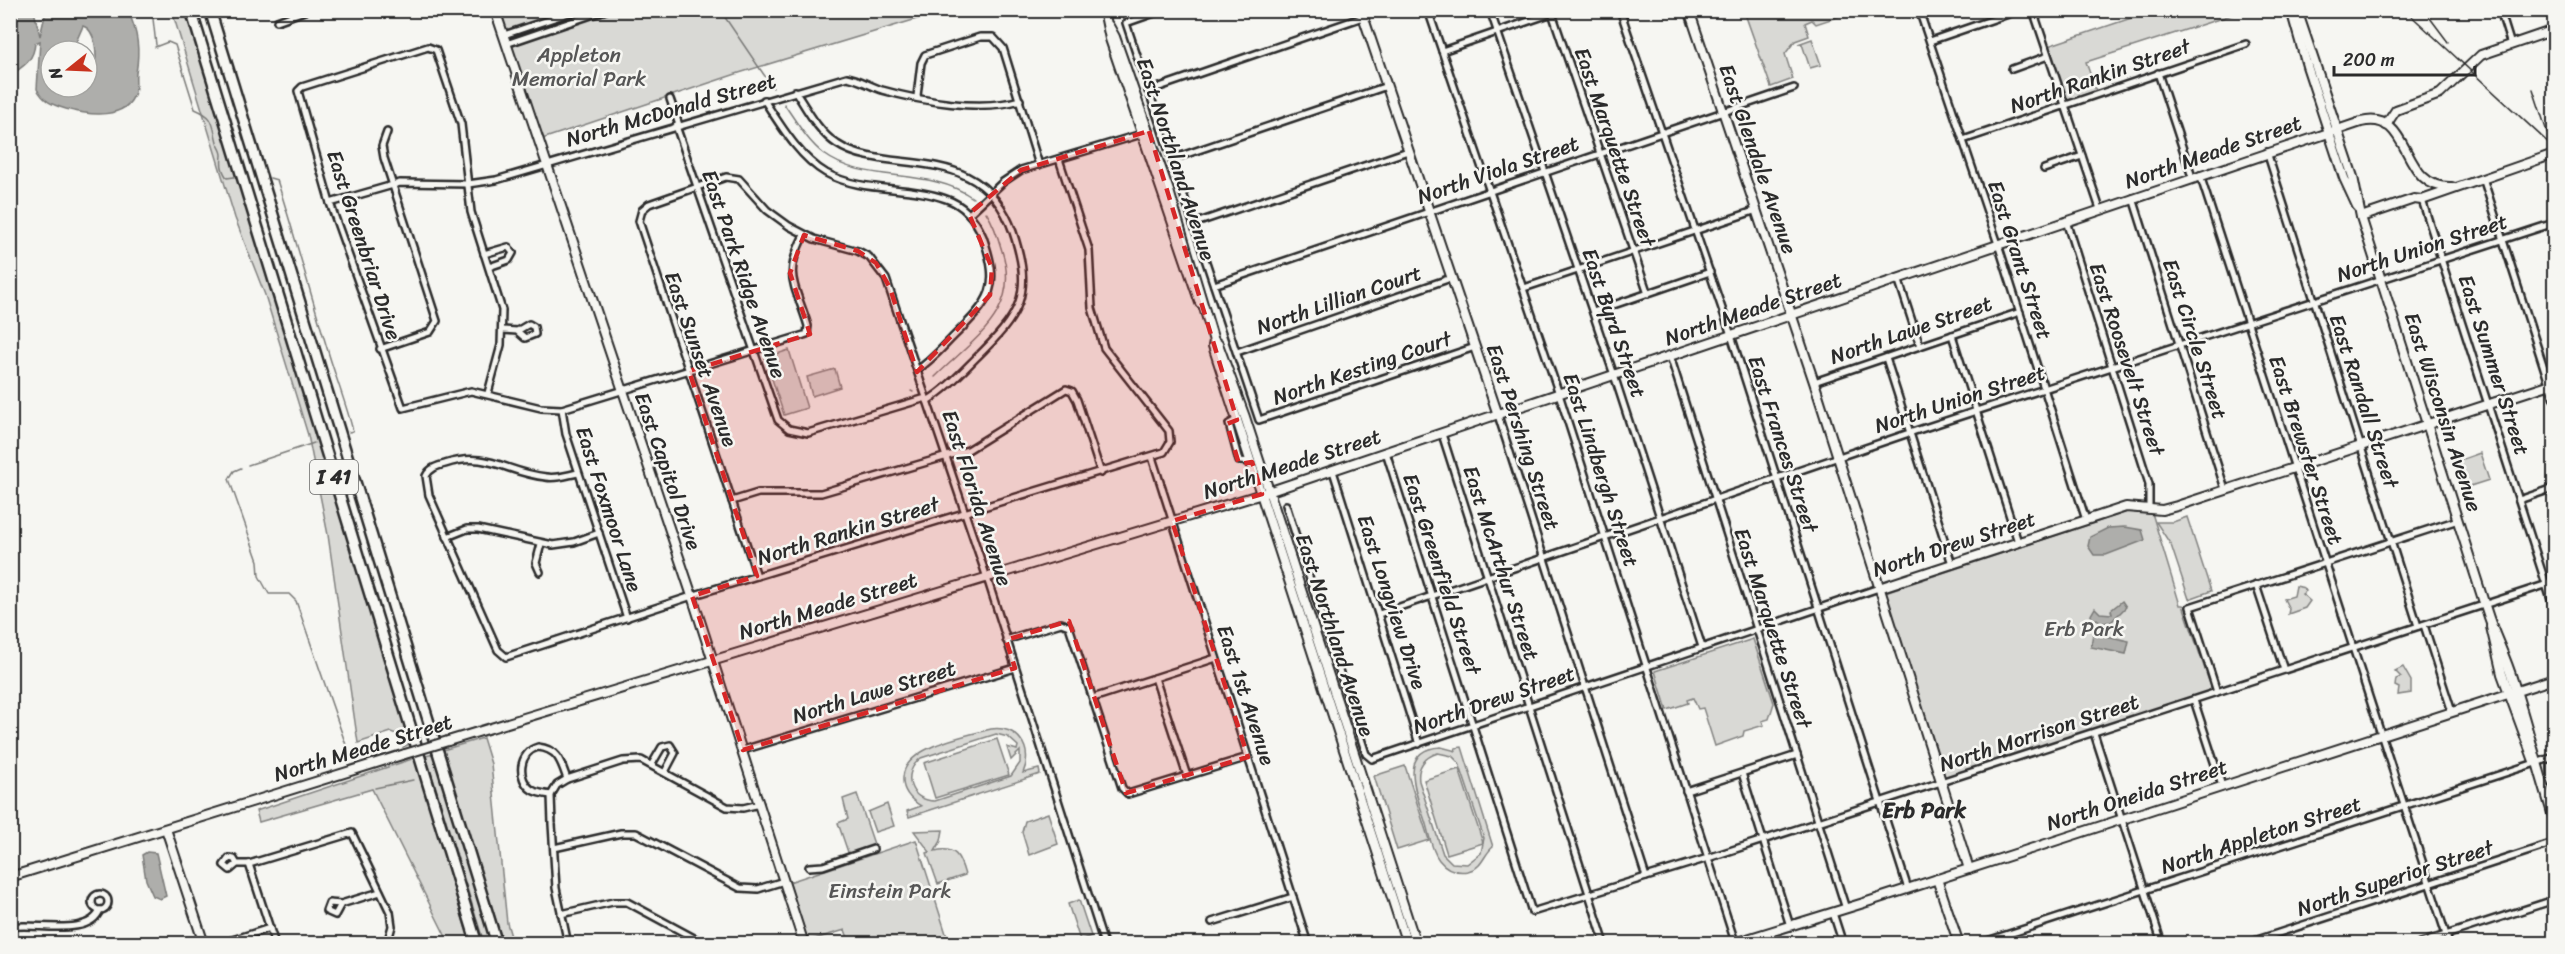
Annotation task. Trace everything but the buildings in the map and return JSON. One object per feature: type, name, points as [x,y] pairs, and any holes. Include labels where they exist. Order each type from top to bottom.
[{"type":"highway","name":"I 41","points":[[191,10],[477,944]]},
{"type":"highway","name":"I 41","points":[[210,10],[497,944]]},
{"type":"main road","name":"East Capitol Drive","points":[[495,10],[692,596],[804,944]]},
{"type":"main road","name":"East Northland Avenue","points":[[1104,10],[1197,278],[1214,341],[1213,346],[1241,418],[1416,944]]},
{"type":"main road","name":"East Glendale Avenue","points":[[1689,10],[1792,314],[1969,869]]},
{"type":"main road","name":"East Wisconsin Avenue","points":[[2291,10],[2301,50],[2356,189],[2360,213],[2554,819]]},
{"type":"main road","name":"East Wisconsin Avenue","points":[[2297,10],[2333,131]]},
{"type":"main road","name":"East Pershing Street","points":[[1362,14],[1498,415]]},
{"type":"main road","points":[[2452,187],[2437,186],[2424,179],[2412,165],[2401,139],[2386,125],[2398,109],[2440,94],[2475,58],[2554,30]]},
{"type":"main road","points":[[2301,50],[2313,58]]},
{"type":"main road","name":"North Meade Street","points":[[10,877],[405,754],[1266,493],[2267,152],[2370,120],[2386,125]]},
{"type":"main road","points":[[2360,213],[2414,199],[2422,200],[2452,187],[2554,154]]},
{"type":"main road","name":"North Drew Street","points":[[1879,588],[2126,507],[2167,509],[2552,384]]},
{"type":"main road","name":"East Northland Avenue","points":[[1241,418],[1252,462],[1266,493],[1407,944]]},
{"type":"main road","name":"North Oneida Street","points":[[1733,943],[1846,909],[2554,679]]},
{"type":"main road","points":[[166,829],[204,944]]},
{"type":"main road","points":[[1937,879],[1959,944]]},
{"type":"street","points":[[277,21],[307,10]]},
{"type":"street","points":[[504,35],[578,10]]},
{"type":"street","points":[[507,44],[606,10]]},
{"type":"street","points":[[1162,10],[1126,23],[1236,352]]},
{"type":"street","name":"East Lindbergh Street","points":[[1428,10],[1559,394],[1708,858],[1733,943]]},
{"type":"street","name":"East Byrd Street","points":[[1490,10],[1614,375],[1702,648]]},
{"type":"street","points":[[1442,51],[1561,10]]},
{"type":"street","name":"East Frances Street","points":[[1620,10],[1731,335],[1908,889]]},
{"type":"street","name":"East Grant Street","points":[[1919,10],[1998,244],[2086,520]]},
{"type":"street","points":[[1930,41],[2020,10]]},
{"type":"street","points":[[2033,10],[2100,209]]},
{"type":"street","points":[[2500,10],[2511,45]]},
{"type":"street","name":"East Marquette Street","points":[[1552,12],[1648,294]]},
{"type":"street","points":[[1148,91],[1362,14]]},
{"type":"street","points":[[917,96],[921,63],[925,55],[988,36],[997,40],[1003,48],[1039,165]]},
{"type":"street","name":"North Rankin Street","points":[[1963,140],[2247,44]]},
{"type":"street","name":"East Greenbriar Drive","points":[[468,184],[461,124],[434,48],[428,47],[308,85],[298,91],[330,203],[402,408],[461,392],[488,393]]},
{"type":"street","points":[[2012,69],[2048,56]]},
{"type":"street","name":"East Brewster Street","points":[[2158,74],[2247,322],[2450,944]]},
{"type":"street","name":"North McDonald Street","points":[[330,203],[392,184],[468,184],[496,180],[547,163],[847,77],[882,90],[988,106],[1020,100]]},
{"type":"street","points":[[1172,159],[1387,86]]},
{"type":"street","name":"North Viola Street","points":[[1214,285],[1794,88]]},
{"type":"street","points":[[795,91],[822,129],[842,147],[864,154],[950,168],[970,177],[991,194],[1010,223],[1024,277],[1021,297],[1005,329],[945,388],[927,400]]},
{"type":"street","name":"East Park Ridge Avenue","points":[[670,99],[697,187],[774,413],[788,429],[802,433],[815,432],[927,400]]},
{"type":"street","points":[[764,100],[798,148],[827,173],[862,184],[942,198],[969,214],[980,230],[992,268],[990,296],[976,315],[917,370]]},
{"type":"street","points":[[380,349],[430,332],[437,321],[382,151],[387,132]]},
{"type":"street","points":[[969,214],[1017,173],[1145,132]]},
{"type":"street","points":[[1193,224],[1408,151]]},
{"type":"street","name":"East Randall Street","points":[[2267,152],[2391,542],[2452,712]]},
{"type":"street","points":[[2044,169],[2082,156]]},
{"type":"street","points":[[1059,159],[1089,250],[1092,308],[1104,348],[1169,431],[1170,442],[1164,452],[1152,457]]},
{"type":"street","name":"East Florida Avenue","points":[[697,187],[734,177],[767,210],[804,235],[858,251],[876,263],[890,288],[1104,944]]},
{"type":"street","points":[[2482,178],[2552,384],[2554,399]]},
{"type":"street","points":[[468,184],[472,218],[502,310],[503,330],[488,393],[541,408],[562,410],[804,336],[808,330],[790,273],[792,259],[804,235]]},
{"type":"street","name":"East Sunset Avenue","points":[[697,187],[649,204],[642,210],[639,221],[757,576]]},
{"type":"street","name":"East Circle Street","points":[[2133,198],[2225,489]]},
{"type":"street","name":"East Summer Street","points":[[2422,200],[2554,609]]},
{"type":"street","points":[[1524,288],[1757,210]]},
{"type":"street","name":"East Roosevelt Street","points":[[2066,221],[2150,488],[2149,508]]},
{"type":"street","name":"North Union Street","points":[[1378,614],[2044,388],[2554,223]]},
{"type":"street","points":[[484,254],[508,247],[513,253],[509,260],[489,267]]},
{"type":"street","points":[[1593,312],[1710,272]]},
{"type":"street","name":"North Lillian Court","points":[[1236,352],[1451,278]]},
{"type":"street","points":[[1898,278],[1920,346]]},
{"type":"street","name":"North Lawe Street","points":[[1814,382],[2020,312]]},
{"type":"street","points":[[503,330],[517,331]]},
{"type":"street","points":[[1952,335],[2018,542]]},
{"type":"street","name":"North Kesting Court","points":[[1236,352],[1259,420],[1475,347]]},
{"type":"street","name":"East Marquette Street","points":[[1670,356],[1846,909]]},
{"type":"street","points":[[1886,358],[1952,564]]},
{"type":"street","points":[[732,501],[758,493],[821,494],[974,448],[1055,395],[1069,389],[1077,400],[1101,472]]},
{"type":"street","name":"East Foxmoor Lane","points":[[562,410],[566,434],[578,473],[627,618]]},
{"type":"street","name":"East Pershing Street","points":[[1498,415],[1646,877]]},
{"type":"street","points":[[1241,418],[1231,422],[1228,428],[1238,459],[1242,463],[1252,462]]},
{"type":"street","name":"East McArthur Street","points":[[1442,434],[1605,944]]},
{"type":"street","name":"East Greenfield Street","points":[[1386,452],[1532,912]]},
{"type":"street","name":"North Rankin Street","points":[[447,537],[498,650],[503,656],[508,657],[692,596],[1152,457]]},
{"type":"street","name":"East 1st Avenue","points":[[1152,457],[1308,944]]},
{"type":"street","points":[[578,473],[560,477],[543,477],[480,459],[468,458],[435,467],[426,476],[429,495],[447,537],[472,528],[488,529],[541,544],[567,544],[599,533]]},
{"type":"street","name":"East Longview Drive","points":[[1333,471],[1419,744]]},
{"type":"street","points":[[2519,500],[2554,488]]},
{"type":"street","name":"North Drew Street","points":[[1286,505],[1369,758],[1473,726],[1879,588]]},
{"type":"street","points":[[2217,692],[2190,607],[2458,520]]},
{"type":"street","points":[[540,572],[536,563],[541,544]]},
{"type":"street","name":"North Morrison Street","points":[[1532,912],[1708,858],[2554,582]]},
{"type":"street","points":[[2256,585],[2284,670]]},
{"type":"street","points":[[1006,640],[1061,623],[1067,625],[1072,631],[1122,788],[1126,793],[1135,793],[1248,757]]},
{"type":"street","points":[[1093,698],[1216,658]]},
{"type":"street","name":"North Lawe Street","points":[[742,750],[1015,668]]},
{"type":"street","points":[[1155,678],[1187,776]]},
{"type":"street","points":[[2194,700],[2222,786]]},
{"type":"street","points":[[2094,733],[2162,944]]},
{"type":"street","points":[[652,764],[662,747],[670,745],[675,753],[665,772]]},
{"type":"street","points":[[550,795],[534,791],[526,784],[522,763],[526,754],[538,747],[551,751],[559,758],[567,779]]},
{"type":"street","points":[[1686,791],[1797,755]]},
{"type":"street","name":"North Appleton Street","points":[[1978,944],[2554,757]]},
{"type":"street","points":[[568,944],[561,914],[550,795],[557,785],[567,779],[629,760],[652,764],[728,807],[743,808],[760,804]]},
{"type":"street","points":[[1742,773],[1790,926]]},
{"type":"street","points":[[237,864],[249,864],[352,833],[392,920],[387,944]]},
{"type":"street","points":[[554,848],[621,833],[636,833],[740,888],[759,889],[784,881]]},
{"type":"street","name":"North Superior Street","points":[[2245,944],[2554,843]]},
{"type":"street","points":[[808,867],[823,866],[873,849]]},
{"type":"street","points":[[249,864],[275,944]]},
{"type":"street","points":[[341,904],[380,892]]},
{"type":"street","points":[[1212,922],[1293,897]]},
{"type":"street","points":[[2418,944],[2554,900]]},
{"type":"street","points":[[561,914],[613,902],[627,902],[705,944]]},
{"type":"street","points":[[10,927],[71,927],[87,924],[94,920],[100,910]]},
{"type":"street","points":[[1833,913],[1842,944]]},
{"type":"street","points":[[220,944],[270,928]]},
{"type":"highlighted area","points":[[1149,131],[1237,420],[1227,424],[1239,464],[1252,462],[1262,494],[1172,521],[1248,757],[1126,793],[1069,621],[1006,640],[1015,668],[743,750],[692,596],[757,576],[689,371],[810,334],[790,273],[804,235],[858,251],[876,263],[890,288],[917,372],[990,295],[992,268],[969,214],[1021,170]]},
{"type":"green space","points":[[1744,10],[1855,11],[1816,24],[1812,20],[1805,23],[1809,36],[1795,41],[1785,54],[1793,79],[1771,87]]},
{"type":"green space","points":[[172,11],[185,11],[190,25],[410,744],[403,747],[399,735],[391,732],[358,743],[328,535],[308,435],[265,295],[235,218]]},
{"type":"green space","name":"Appleton Memorial Park","points":[[500,11],[943,11],[739,73],[542,139]]},
{"type":"green space","points":[[2152,11],[2244,11],[2086,62],[2096,91],[2069,100],[2066,98],[2048,46]]},
{"type":"green space","points":[[1812,39],[1821,65],[1810,68],[1802,44],[1798,44]]},
{"type":"green space","points":[[789,350],[807,408],[784,415],[765,358]]},
{"type":"green space","points":[[835,369],[840,387],[812,396],[807,377]]},
{"type":"green space","points":[[2480,453],[2489,480],[2464,488],[2455,462]]},
{"type":"green space","name":"Erb Park","points":[[2133,510],[2152,513],[2180,605],[2183,605],[2212,690],[1945,777],[1885,592]]},
{"type":"green space","points":[[2187,517],[2211,591],[2189,599],[2171,545],[2156,522],[2173,522]]},
{"type":"green space","points":[[2296,586],[2304,588],[2306,591],[2302,594],[2310,601],[2305,608],[2288,614],[2289,609],[2284,599],[2294,596]]},
{"type":"green space","points":[[1753,639],[1774,703],[1769,719],[1762,721],[1764,725],[1744,731],[1743,736],[1715,746],[1703,708],[1698,709],[1693,698],[1687,700],[1688,703],[1667,710],[1655,671]]},
{"type":"green space","points":[[2403,667],[2411,681],[2411,693],[2398,695],[2399,688],[2395,686],[2396,679],[2401,677],[2395,671]]},
{"type":"green space","points":[[991,729],[1001,729],[1016,735],[1025,747],[1026,764],[1023,773],[1039,769],[1040,774],[909,817],[907,811],[921,806],[908,795],[903,784],[905,769],[912,759],[936,745]],"holes":[[[996,734],[1008,737],[1018,746],[1017,750],[1007,747],[1011,760],[1020,751],[1020,763],[1011,776],[935,801],[926,800],[914,791],[911,785],[911,771],[921,758]]]},
{"type":"green space","points":[[483,738],[491,764],[507,923],[513,943],[503,943],[443,750]]},
{"type":"green space","points":[[997,739],[1009,775],[935,798],[924,763]]},
{"type":"green space","points":[[1441,747],[1456,751],[1455,748],[1462,747],[1493,847],[1477,867],[1468,871],[1448,868],[1434,851],[1413,775],[1418,756],[1427,750]],"holes":[[[1438,753],[1452,756],[1459,763],[1484,838],[1481,853],[1467,864],[1452,863],[1443,854],[1419,781],[1420,767],[1429,757]]]},
{"type":"green space","points":[[433,754],[492,943],[484,943],[426,756]]},
{"type":"green space","points":[[415,758],[470,943],[449,943],[372,789],[259,822],[256,811]]},
{"type":"green space","points":[[1405,766],[1429,840],[1397,850],[1374,776]]},
{"type":"green space","points":[[1459,769],[1483,843],[1447,854],[1424,780]]},
{"type":"green space","points":[[857,794],[876,850],[850,858],[838,823],[848,819],[843,799]]},
{"type":"green space","points":[[887,804],[894,826],[875,832],[868,812]]},
{"type":"green space","points":[[1048,813],[1058,844],[1029,855],[1022,832],[1025,821]]},
{"type":"green space","points":[[943,830],[941,841],[935,851],[948,850],[956,854],[965,875],[938,884],[927,853],[930,852],[914,831]]},
{"type":"green space","name":"Einstein Park","points":[[916,840],[949,943],[850,943],[845,930],[808,941],[789,882]]},
{"type":"green space","points":[[1079,900],[1091,936],[1080,940],[1068,904]]},
{"type":"shaded area","points":[[11,10],[34,11],[40,36],[46,11],[128,11],[136,34],[138,57],[135,92],[131,101],[124,108],[106,114],[85,113],[61,108],[45,99],[99,99],[99,39],[93,39],[91,33],[83,26],[77,39],[39,39],[35,43],[33,54],[28,62],[11,75]]},
{"type":"shaded area","points":[[39,57],[39,92],[37,89]]},
{"type":"shaded area","points":[[2125,527],[2142,530],[2145,540],[2106,555],[2094,555],[2088,546],[2090,537],[2108,528]]},
{"type":"shaded area","points":[[2122,601],[2126,607],[2111,622],[2102,623],[2097,619],[2092,621],[2091,615],[2095,608],[2100,613],[2112,614],[2111,610]]},
{"type":"shaded area","points":[[2093,633],[2129,641],[2126,654],[2091,647]]},
{"type":"shaded area","points":[[147,852],[156,853],[166,896],[160,899],[153,896],[146,880],[142,855]]},
{"type":"waterway","points":[[152,10],[156,45]]},
{"type":"waterway","points":[[720,10],[773,88]]},
{"type":"waterway","points":[[155,47],[168,42],[175,45],[195,109],[211,121],[222,153],[224,172],[227,178],[234,177]]},
{"type":"waterway","points":[[784,104],[812,143],[824,154],[840,163],[878,173],[937,182],[956,188],[973,198]]},
{"type":"waterway","points":[[270,178],[277,180],[284,201],[353,431],[349,432]]},
{"type":"waterway","points":[[935,377],[978,337],[1000,308],[1005,291],[1006,272],[994,226],[986,212]]},
{"type":"waterway","points":[[248,465],[314,443]]},
{"type":"waterway","points":[[241,468],[234,471],[229,479],[258,561],[259,576],[269,594],[289,594],[296,601],[346,745]]},
{"type":"waterway","points":[[375,788],[413,780]]},
{"type":"railway","points":[[2405,10],[2554,148]]},
{"type":"railway","points":[[2430,18],[2448,42]]},
{"type":"railway","points":[[2533,89],[2547,132],[2554,142]]},
{"type":"district","name":"Erb Park","points":[[1924,810]]}]
